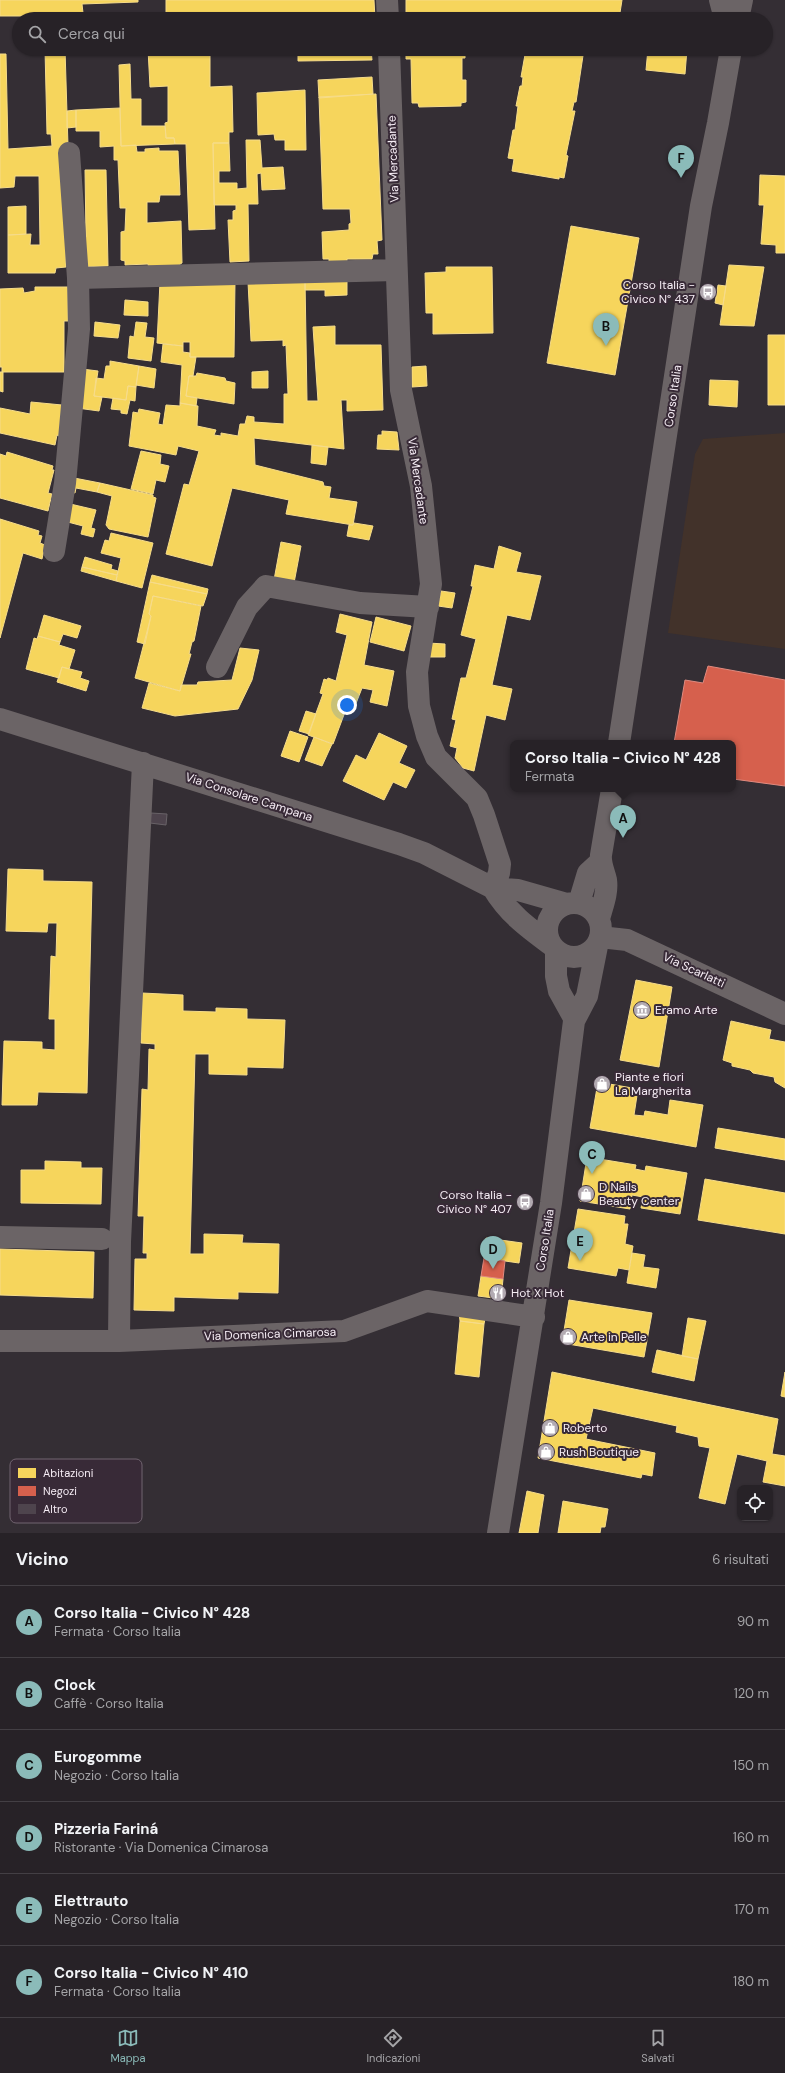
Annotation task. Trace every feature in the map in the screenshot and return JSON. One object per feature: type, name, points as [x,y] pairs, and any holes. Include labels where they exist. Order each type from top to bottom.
[{"type":"street","points":[[387,0],[388,12]]},
{"type":"street","points":[[720,0],[723,12]]},
{"type":"street","points":[[739,12],[742,0]]},
{"type":"street","name":"Via Mercadante","points":[[389,56],[401,390],[421,486],[431,584],[418,672],[419,706],[427,736],[436,757],[477,798],[484,815],[500,864],[499,874],[493,888]]},
{"type":"street","name":"Corso Italia","points":[[619,740],[701,206],[730,56]]},
{"type":"street","points":[[54,551],[66,483],[79,329],[78,278],[69,153]]},
{"type":"street","points":[[78,278],[396,270]]},
{"type":"street","points":[[217,667],[247,607],[266,586],[360,603],[428,607]]},
{"type":"street","name":"Via Consolare Campana","points":[[0,719],[405,846],[424,853],[493,888],[518,890],[573,903]]},
{"type":"street","points":[[119,1341],[120,1242],[143,763]]},
{"type":"street","name":"Corso Italia","points":[[498,1533],[551,1203],[574,1018],[587,996],[605,898],[606,881],[600,862],[612,792]]},
{"type":"street","points":[[573,903],[588,873],[600,862]]},
{"type":"street","points":[[493,888],[504,906],[553,947],[564,956],[573,958],[582,956],[599,934],[587,906],[573,903],[553,912],[547,927],[553,947],[559,991],[574,1018]]},
{"type":"street","name":"Via Scarlatti","points":[[599,934],[626,940],[785,1014]]},
{"type":"street","points":[[0,1237],[102,1239]]},
{"type":"street","name":"Via Domenica Cimarosa","points":[[0,1341],[119,1341],[344,1331],[426,1301],[534,1316]]},
{"type":"shaded area","points":[[785,433],[785,649],[668,633],[695,454],[703,439]]},
{"type":"building: Abitazioni","points":[[0,0],[138,0],[138,2],[82,4],[83,12],[12,12],[12,16],[0,16]]},
{"type":"building: Abitazioni","points":[[166,0],[374,0],[375,12],[166,12]]},
{"type":"building: Abitazioni","points":[[406,0],[622,0],[620,12],[406,12]]},
{"type":"building: Abitazioni","points":[[0,54],[6,54],[8,149],[52,146],[51,134],[47,134],[45,56],[65,56],[68,146],[63,147],[66,267],[56,268],[55,273],[8,273],[8,235],[31,234],[30,245],[40,245],[39,176],[15,176],[14,187],[0,188]]},
{"type":"building: Abitazioni","points":[[148,56],[210,56],[210,87],[232,86],[233,132],[229,132],[229,143],[213,143],[215,229],[189,230],[186,144],[175,144],[174,138],[166,138],[165,123],[168,122],[168,86],[150,87]]},
{"type":"building: Abitazioni","points":[[298,56],[372,56],[372,60],[298,61]]},
{"type":"building: Abitazioni","points":[[406,56],[465,56],[465,58],[462,58],[462,80],[466,80],[466,102],[461,103],[461,106],[419,107],[418,103],[412,103],[411,59],[406,59]]},
{"type":"building: Abitazioni","points":[[525,56],[583,56],[576,102],[574,102],[572,111],[575,111],[566,155],[568,156],[564,178],[559,177],[559,179],[512,171],[514,159],[508,158],[513,130],[515,130],[518,106],[516,106],[520,86],[522,86],[523,77],[521,77]]},
{"type":"building: Abitazioni","points":[[647,56],[686,56],[685,74],[646,70]]},
{"type":"building: Abitazioni","points":[[130,64],[131,99],[141,99],[141,126],[165,126],[166,138],[174,138],[175,144],[121,146],[119,65]]},
{"type":"building: Abitazioni","points":[[372,77],[373,94],[319,98],[318,80]]},
{"type":"building: Abitazioni","points":[[305,90],[306,150],[285,150],[285,140],[275,140],[274,134],[258,135],[257,93]]},
{"type":"building: Abitazioni","points":[[376,94],[382,240],[377,241],[378,254],[373,254],[372,259],[347,259],[347,263],[329,264],[329,259],[323,259],[322,232],[349,230],[349,224],[351,223],[350,209],[323,209],[319,97]]},
{"type":"building: Abitazioni","points":[[120,108],[121,146],[136,145],[137,152],[145,152],[145,149],[159,148],[159,151],[178,151],[180,195],[160,195],[159,202],[147,202],[147,223],[181,221],[182,263],[180,264],[179,269],[149,269],[148,264],[125,265],[125,261],[121,260],[121,232],[125,231],[126,208],[120,208],[118,160],[114,160],[114,146],[100,147],[100,131],[76,131],[76,110]]},
{"type":"building: Abitazioni","points":[[76,110],[76,127],[67,128],[67,111]]},
{"type":"building: Abitazioni","points":[[246,140],[260,140],[262,168],[283,167],[285,189],[262,190],[261,173],[257,174],[258,204],[248,204],[249,261],[230,262],[228,220],[233,220],[233,211],[236,210],[236,205],[214,205],[213,143],[229,143],[230,171],[219,171],[219,183],[237,183],[237,189],[247,188]]},
{"type":"building: Abitazioni","points":[[85,170],[106,170],[108,266],[80,267],[80,238],[86,237]]},
{"type":"building: Abitazioni","points":[[760,175],[785,176],[785,253],[776,253],[776,245],[761,244],[764,205],[759,205]]},
{"type":"building: Abitazioni","points":[[26,206],[26,234],[8,235],[8,207]]},
{"type":"building: Abitazioni","points":[[571,226],[639,238],[615,375],[547,363]]},
{"type":"building: Abitazioni","points":[[729,265],[764,267],[754,326],[720,325]]},
{"type":"building: Abitazioni","points":[[446,267],[492,267],[493,333],[433,334],[433,313],[426,313],[425,273],[446,272]]},
{"type":"building: Abitazioni","points":[[347,278],[347,295],[325,296],[325,290],[305,290],[305,280]]},
{"type":"building: Abitazioni","points":[[305,280],[307,401],[318,401],[313,327],[335,326],[335,345],[381,345],[383,410],[347,411],[347,400],[341,400],[344,449],[254,438],[255,465],[323,482],[324,486],[331,487],[329,498],[357,502],[353,525],[286,514],[289,500],[232,488],[212,566],[166,554],[184,484],[189,485],[199,451],[178,446],[176,455],[129,446],[133,412],[138,413],[139,409],[160,413],[158,424],[163,425],[166,405],[180,406],[180,403],[198,406],[197,426],[216,430],[214,435],[221,436],[221,433],[238,436],[240,424],[245,424],[247,416],[254,417],[254,422],[284,424],[284,394],[288,394],[286,345],[283,346],[283,340],[251,341],[248,282]]},
{"type":"building: Abitazioni","points":[[235,281],[234,357],[190,357],[190,342],[183,342],[183,346],[157,343],[160,282]]},
{"type":"building: Abitazioni","points":[[718,285],[726,286],[723,305],[715,303]]},
{"type":"building: Abitazioni","points":[[35,287],[68,287],[68,321],[64,321],[64,372],[2,372],[2,367],[0,367],[0,289],[23,288],[24,293],[35,291]]},
{"type":"building: Abitazioni","points":[[125,300],[148,302],[148,316],[124,315]]},
{"type":"building: Abitazioni","points":[[95,322],[120,325],[118,338],[94,336]]},
{"type":"building: Abitazioni","points":[[136,322],[147,323],[145,337],[154,338],[151,361],[128,358],[130,336],[134,337]]},
{"type":"building: Abitazioni","points":[[768,335],[785,335],[785,405],[768,405]]},
{"type":"building: Abitazioni","points":[[163,344],[183,346],[183,352],[190,353],[190,357],[196,357],[193,376],[189,376],[186,396],[197,398],[196,406],[180,403],[182,365],[161,362]]},
{"type":"building: Abitazioni","points":[[110,361],[139,366],[136,387],[128,386],[126,400],[94,396],[96,378],[104,379],[106,366],[110,366]]},
{"type":"building: Abitazioni","points":[[139,366],[156,369],[154,388],[136,385]]},
{"type":"building: Abitazioni","points":[[426,366],[427,386],[412,387],[412,367]]},
{"type":"building: Abitazioni","points":[[82,369],[98,371],[94,396],[102,397],[99,411],[77,408]]},
{"type":"building: Abitazioni","points":[[268,371],[268,388],[252,388],[252,372]]},
{"type":"building: Abitazioni","points":[[0,372],[3,372],[3,392],[0,391]]},
{"type":"building: Abitazioni","points":[[197,373],[225,378],[226,381],[235,383],[234,404],[186,396],[189,376],[196,376]]},
{"type":"building: Abitazioni","points":[[710,380],[738,381],[737,407],[709,405]]},
{"type":"building: Abitazioni","points":[[128,386],[136,387],[135,401],[130,400],[127,414],[121,413],[121,410],[111,409],[113,398],[126,400]]},
{"type":"building: Abitazioni","points":[[31,402],[62,405],[59,436],[57,435],[55,445],[0,433],[0,408],[30,414]]},
{"type":"building: Abitazioni","points":[[382,431],[397,432],[399,450],[377,449],[378,435],[382,435]]},
{"type":"building: Abitazioni","points":[[312,445],[328,447],[326,465],[311,463]]},
{"type":"building: Abitazioni","points":[[141,451],[161,455],[160,464],[169,466],[165,482],[156,480],[153,494],[131,489]]},
{"type":"building: Abitazioni","points":[[7,452],[53,466],[52,470],[54,470],[48,493],[52,494],[48,511],[0,498],[0,454],[6,456]]},
{"type":"building: Abitazioni","points":[[69,477],[100,483],[97,492],[76,488],[75,493],[67,491]]},
{"type":"building: Abitazioni","points":[[100,483],[153,495],[153,497],[156,498],[148,537],[109,529],[106,525],[112,496],[97,492]]},
{"type":"building: Abitazioni","points":[[66,503],[96,510],[91,528],[95,529],[93,537],[81,534],[83,526],[64,521]]},
{"type":"building: Abitazioni","points":[[0,519],[39,531],[38,535],[42,536],[40,543],[45,545],[42,559],[23,553],[0,638]]},
{"type":"building: Abitazioni","points":[[354,523],[373,526],[369,540],[347,536],[349,525],[353,525]]},
{"type":"building: Abitazioni","points":[[111,533],[153,543],[142,588],[116,581],[121,558],[101,553],[105,540],[109,541]]},
{"type":"building: Abitazioni","points":[[281,542],[301,546],[294,583],[274,580]]},
{"type":"building: Abitazioni","points":[[499,546],[521,553],[516,572],[541,576],[530,620],[507,615],[492,685],[512,689],[505,720],[486,715],[474,771],[463,768],[455,758],[457,748],[450,746],[456,720],[452,719],[461,678],[466,678],[476,639],[461,635],[473,586],[471,586],[475,565],[494,569]]},
{"type":"building: Abitazioni","points":[[85,557],[112,565],[111,569],[118,571],[117,575],[82,567]]},
{"type":"building: Abitazioni","points":[[82,567],[117,575],[116,581],[81,571]]},
{"type":"building: Abitazioni","points":[[152,575],[208,589],[207,594],[150,582]]},
{"type":"building: Abitazioni","points":[[150,582],[207,594],[203,606],[153,596],[149,614],[151,616],[145,644],[137,642]]},
{"type":"building: Abitazioni","points":[[441,591],[455,593],[452,608],[438,606]]},
{"type":"building: Abitazioni","points":[[153,596],[201,606],[194,641],[192,642],[189,654],[191,654],[180,691],[135,678],[151,616],[149,614]]},
{"type":"building: Abitazioni","points":[[340,614],[372,622],[364,665],[394,671],[387,706],[370,702],[373,690],[362,688],[355,706],[348,704],[333,744],[308,735],[323,694],[320,693],[324,679],[327,680],[328,678],[336,681],[347,635],[336,632]]},
{"type":"building: Abitazioni","points":[[44,615],[81,626],[77,638],[63,634],[60,642],[38,636]]},
{"type":"building: Abitazioni","points":[[376,617],[411,626],[404,651],[370,642]]},
{"type":"building: Abitazioni","points":[[38,636],[60,642],[59,645],[75,650],[69,669],[62,667],[59,678],[26,669],[34,638],[37,639]]},
{"type":"building: Abitazioni","points":[[428,643],[445,644],[445,657],[428,657]]},
{"type":"building: Abitazioni","points":[[240,648],[259,650],[252,680],[238,709],[175,716],[142,708],[149,683],[180,691],[181,685],[197,685],[198,682],[232,680]]},
{"type":"building: Abitazioni","points":[[62,667],[82,672],[80,678],[89,681],[86,691],[57,682]]},
{"type":"building: Abitazioni","points":[[306,711],[316,714],[309,734],[299,731]]},
{"type":"building: Abitazioni","points":[[290,731],[308,737],[299,762],[281,756]]},
{"type":"building: Abitazioni","points":[[379,733],[407,746],[399,763],[415,770],[406,788],[393,782],[384,800],[343,781],[356,755],[366,760]]},
{"type":"building: Abitazioni","points":[[314,737],[332,744],[322,766],[305,760]]},
{"type":"building: Abitazioni","points":[[8,869],[43,870],[43,881],[92,882],[87,1093],[38,1092],[37,1105],[2,1105],[4,1041],[42,1042],[42,1049],[55,1050],[55,1019],[49,1019],[51,956],[56,957],[57,923],[48,923],[47,932],[6,931]]},
{"type":"building: Abitazioni","points":[[636,980],[672,987],[659,1067],[620,1060]]},
{"type":"building: Abitazioni","points":[[142,993],[183,995],[183,1011],[216,1012],[216,1008],[247,1009],[247,1019],[285,1020],[283,1068],[247,1067],[247,1075],[209,1074],[209,1054],[195,1054],[190,1254],[204,1254],[204,1234],[243,1235],[242,1243],[279,1244],[278,1293],[238,1292],[238,1299],[174,1297],[174,1311],[134,1310],[135,1259],[147,1259],[147,1253],[143,1253],[144,1216],[138,1216],[142,1089],[148,1090],[149,1049],[155,1050],[155,1044],[141,1043]]},
{"type":"building: Abitazioni","points":[[731,1021],[771,1030],[769,1039],[785,1042],[785,1088],[775,1082],[774,1077],[753,1073],[750,1070],[732,1066],[732,1063],[723,1060]]},
{"type":"building: Abitazioni","points":[[598,1082],[638,1089],[634,1115],[644,1116],[645,1111],[668,1115],[670,1100],[703,1105],[696,1147],[590,1128]]},
{"type":"building: Abitazioni","points":[[718,1128],[785,1139],[785,1160],[715,1148]]},
{"type":"building: Abitazioni","points":[[587,1157],[636,1165],[635,1169],[645,1171],[646,1166],[687,1173],[680,1214],[641,1208],[643,1197],[632,1195],[630,1209],[580,1201]]},
{"type":"building: Abitazioni","points":[[45,1161],[81,1162],[81,1168],[102,1168],[101,1204],[21,1203],[21,1170],[45,1170]]},
{"type":"building: Abitazioni","points":[[705,1179],[785,1193],[785,1234],[698,1220]]},
{"type":"building: Abitazioni","points":[[578,1209],[625,1216],[624,1224],[628,1224],[625,1244],[633,1246],[629,1270],[618,1268],[616,1276],[568,1268]]},
{"type":"building: Abitazioni","points":[[486,1238],[522,1243],[519,1263],[484,1258]]},
{"type":"building: Abitazioni","points":[[0,1249],[94,1252],[93,1298],[0,1295]]},
{"type":"building: Abitazioni","points":[[632,1253],[645,1255],[643,1267],[659,1269],[656,1288],[627,1283]]},
{"type":"building: Abitazioni","points":[[481,1276],[503,1279],[501,1299],[478,1296]]},
{"type":"building: Abitazioni","points":[[569,1300],[652,1313],[644,1357],[562,1343]]},
{"type":"building: Abitazioni","points":[[459,1312],[486,1314],[484,1324],[460,1321]]},
{"type":"building: Abitazioni","points":[[688,1318],[706,1321],[698,1359],[682,1356]]},
{"type":"building: Abitazioni","points":[[460,1321],[484,1324],[479,1377],[455,1374]]},
{"type":"building: Abitazioni","points":[[657,1350],[698,1359],[694,1381],[652,1372]]},
{"type":"building: Abitazioni","points":[[552,1372],[778,1419],[772,1454],[785,1456],[785,1486],[763,1482],[767,1461],[737,1454],[725,1504],[699,1498],[710,1448],[699,1446],[698,1437],[676,1432],[677,1426],[593,1408],[586,1439],[655,1453],[652,1476],[642,1474],[641,1478],[538,1458]]},
{"type":"building: Abitazioni","points":[[785,1372],[785,1397],[781,1396]]},
{"type":"building: Abitazioni","points":[[527,1491],[544,1495],[538,1533],[519,1533]]},
{"type":"building: Abitazioni","points":[[563,1501],[608,1509],[605,1527],[601,1527],[600,1533],[558,1533]]},
{"type":"building: Negozi","points":[[708,666],[785,680],[785,786],[736,779],[736,740],[675,740],[685,680],[703,683]]},
{"type":"building: Negozi","points":[[484,1258],[505,1261],[503,1279],[481,1276]]},
{"type":"building: Altro","points":[[151,813],[167,814],[166,825],[150,823]]},
{"type":"place","name":"Corso Italia - Civico N° 410","points":[[681,178]]},
{"type":"place","name":"Corso Italia - Civico N° 437","points":[[708,292]]},
{"type":"place","name":"Clock","points":[[606,346]]},
{"type":"place","name":"Corso Italia - Civico N° 428","points":[[623,838]]},
{"type":"place","name":"Eramo Arte","points":[[642,1010]]},
{"type":"place","name":"Piante e fiori La Margherita","points":[[602,1084]]},
{"type":"place","name":"Eurogomme","points":[[592,1174]]},
{"type":"place","name":"D Nails Beauty Center","points":[[586,1194]]},
{"type":"place","name":"Corso Italia - Civico N° 407","points":[[525,1202]]},
{"type":"place","name":"Elettrauto","points":[[580,1261]]},
{"type":"place","name":"Pizzeria Fariná","points":[[493,1269]]},
{"type":"place","name":"Hot X Hot","points":[[498,1293]]},
{"type":"place","name":"Arte in Pelle","points":[[568,1337]]},
{"type":"place","name":"Roberto","points":[[550,1428]]},
{"type":"place","name":"Rush Boutique","points":[[546,1452]]}]
